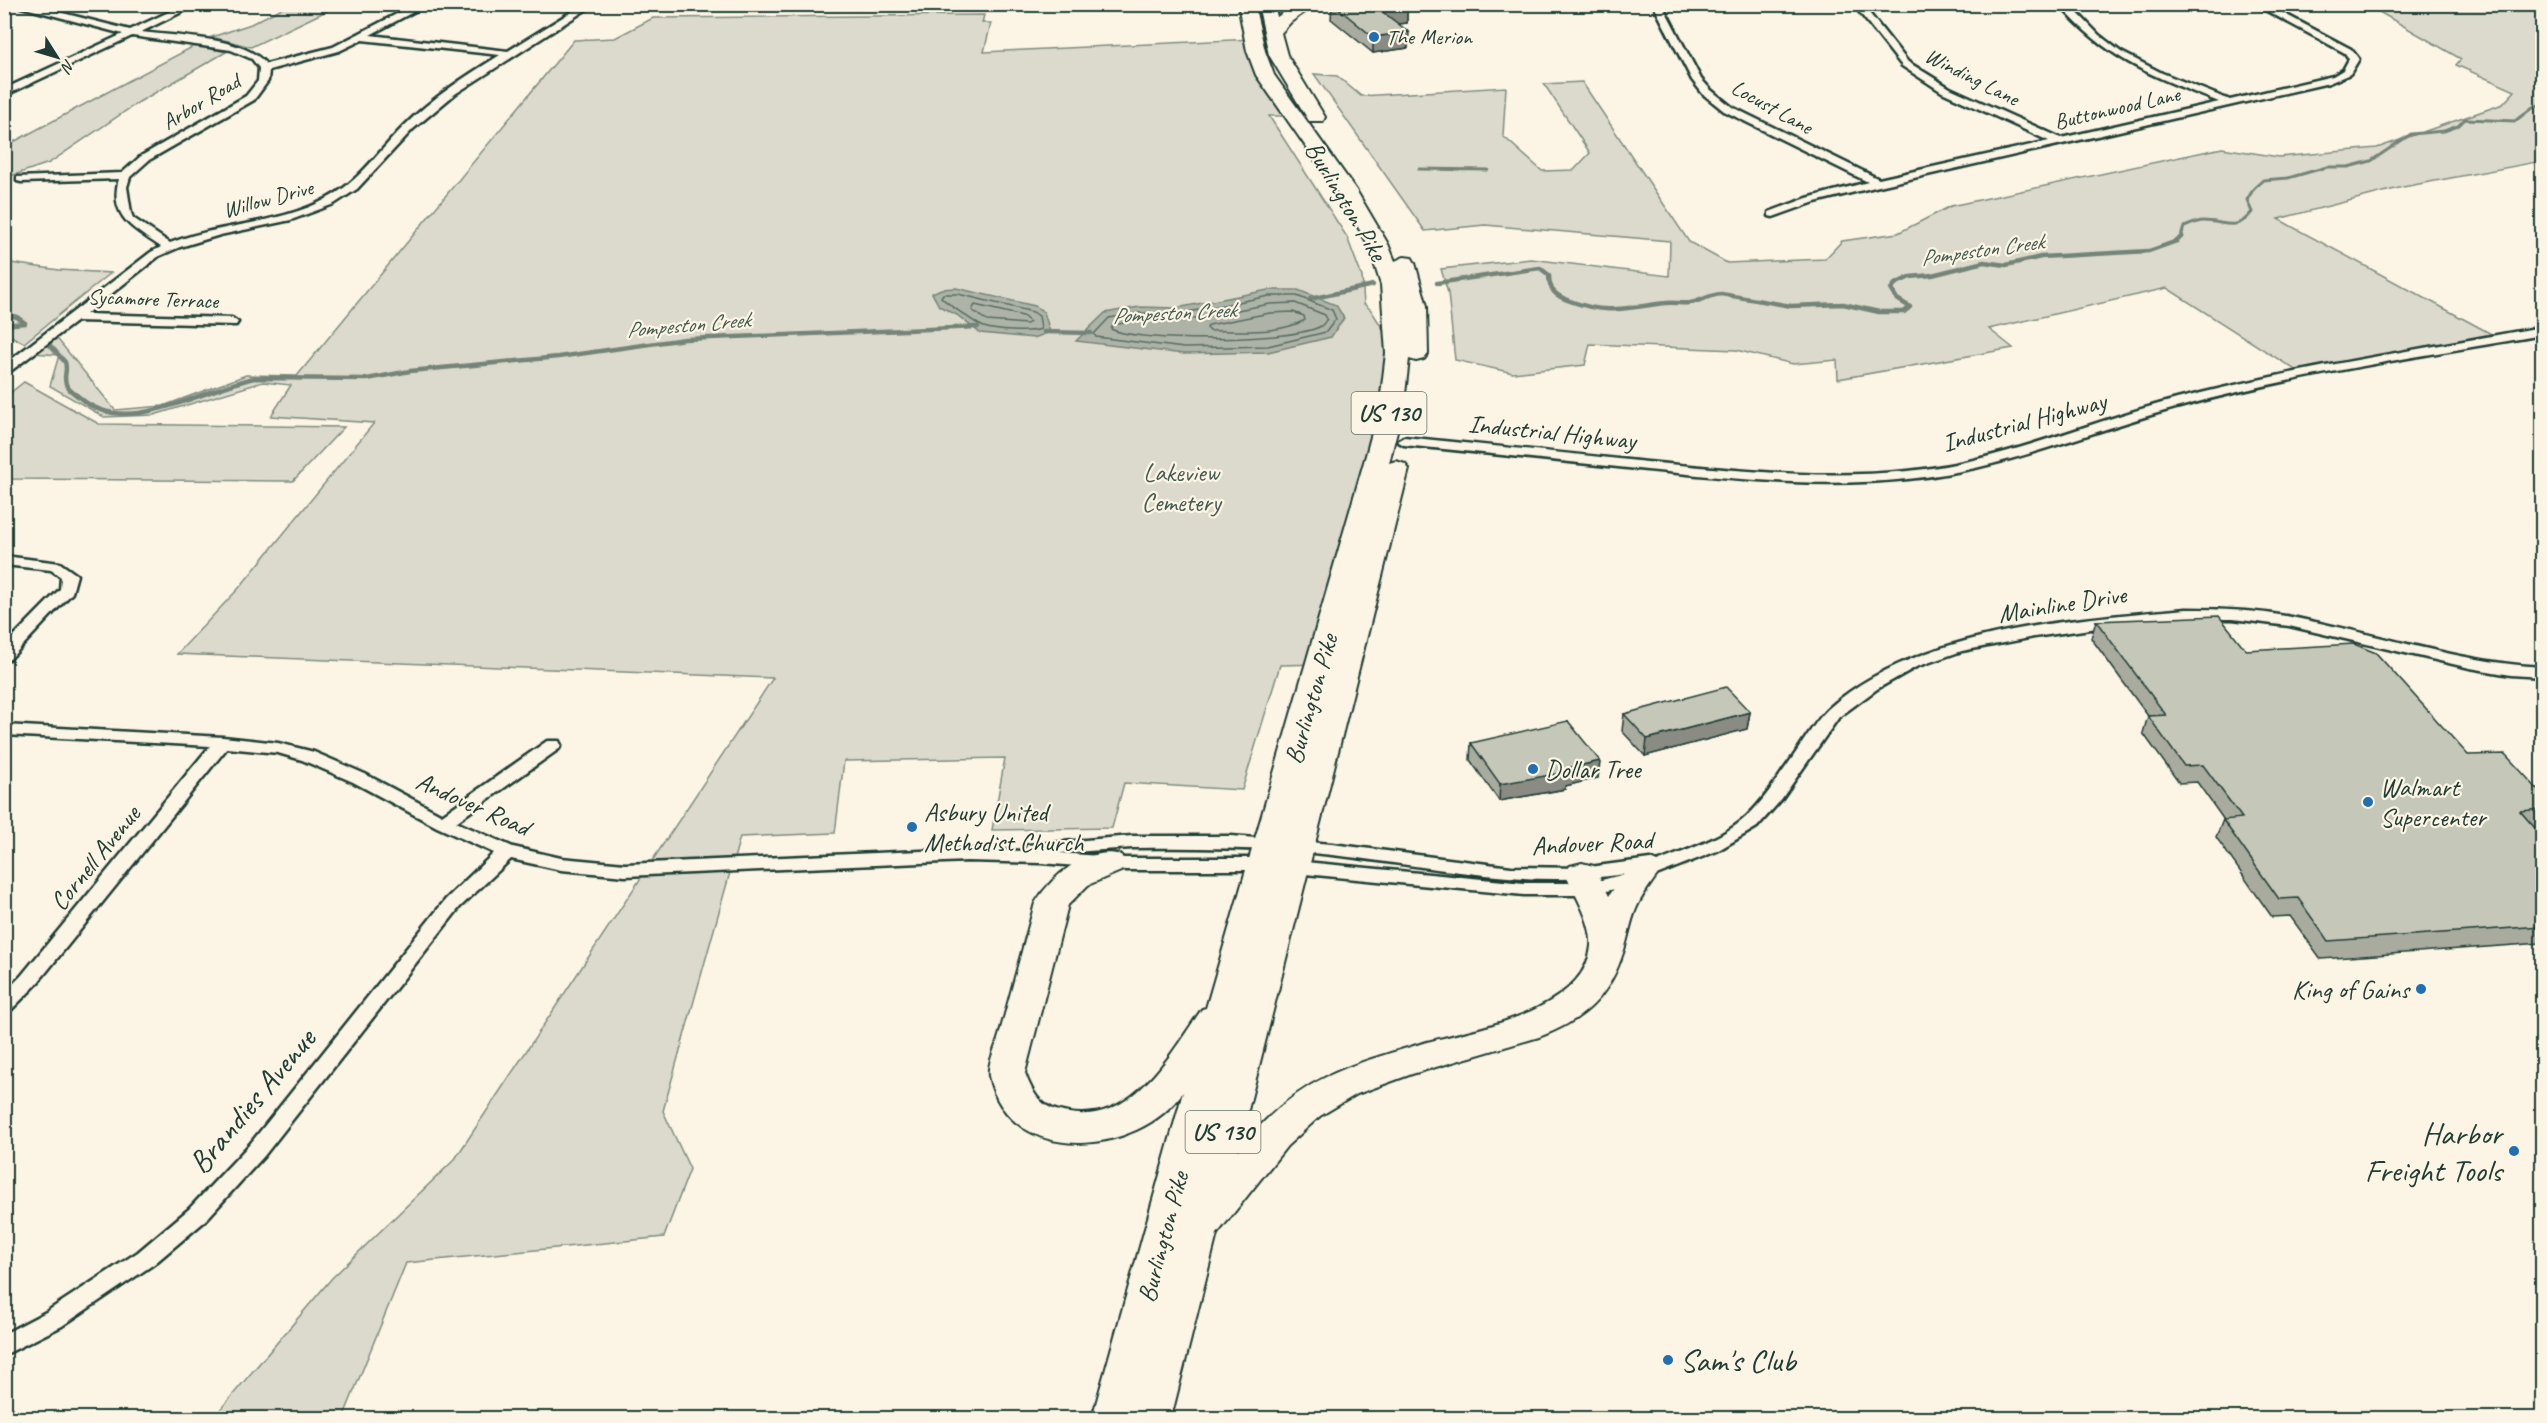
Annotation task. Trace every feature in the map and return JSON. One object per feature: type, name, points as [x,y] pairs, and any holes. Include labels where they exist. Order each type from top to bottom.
[{"type":"highway","name":"Burlington Pike","points":[[1149,1419],[1197,1232],[1322,664],[1392,403],[1398,353],[1392,285],[1378,244],[1346,190],[1265,75],[1256,51],[1246,4]]},
{"type":"highway","name":"Burlington Pike","points":[[1113,1419],[1228,1001],[1280,855],[1404,441],[1416,373],[1416,306],[1406,265],[1377,210],[1278,55],[1266,4]]},
{"type":"highway","points":[[1273,32],[1285,18],[1308,4]]},
{"type":"highway","points":[[1109,863],[1085,871],[1068,882],[1052,903],[1007,1073],[1017,1102],[1045,1124],[1076,1129],[1105,1126],[1141,1110],[1167,1086],[1228,1001]]},
{"type":"highway","points":[[1197,1232],[1272,1138],[1295,1114],[1323,1095],[1355,1079],[1525,1028],[1558,1015],[1584,995],[1601,967],[1620,906],[1653,869]]},
{"type":"highway","points":[[1586,881],[1601,913],[1608,945]]},
{"type":"street","points":[[5,93],[194,4]]},
{"type":"street","points":[[264,68],[323,54],[363,38],[424,4]]},
{"type":"street","name":"Willow Drive","points":[[4,372],[155,254],[168,247],[198,237],[282,219],[329,202],[354,187],[418,120],[463,84],[591,4]]},
{"type":"street","name":"Locust Lane","points":[[1657,4],[1697,80],[1707,92],[1728,109],[1878,183]]},
{"type":"street","name":"Winding Lane","points":[[1857,4],[1905,64],[1946,90],[2058,141]]},
{"type":"street","points":[[2063,4],[2100,41],[2119,54],[2140,66],[2229,103]]},
{"type":"street","name":"Buttonwood Lane","points":[[1773,214],[1811,200],[1878,183],[2229,103],[2342,75],[2351,69],[2354,59],[2348,51],[2258,4]]},
{"type":"street","name":"Arbor Road","points":[[22,5],[134,33],[233,47],[255,57],[264,68],[263,81],[250,98],[145,158],[125,176]]},
{"type":"street","points":[[363,38],[512,54]]},
{"type":"street","points":[[21,179],[125,176],[122,187],[125,213],[129,220],[168,247]]},
{"type":"street","name":"Sycamore Terrace","points":[[74,317],[232,322]]},
{"type":"street","name":"Industrial Highway","points":[[1404,441],[1778,479],[1833,480],[1932,472],[1985,462],[2179,403],[2257,384],[2542,331]]},
{"type":"street","points":[[4,560],[54,566],[69,575],[67,590],[4,656]]},
{"type":"street","name":"Mainline Drive","points":[[1653,869],[1711,847],[1751,823],[1774,797],[1833,713],[1871,687],[1911,664],[1958,647],[2034,632],[2126,619],[2186,614],[2233,614],[2300,623],[2491,667],[2542,672]]},
{"type":"street","name":"Andover Road","points":[[4,730],[223,742],[278,748],[308,756],[359,778],[443,823],[508,852],[561,864],[625,870],[967,855],[1004,855],[1109,863],[1280,855]]},
{"type":"street","name":"Cornell Avenue","points":[[4,1005],[36,972],[223,742]]},
{"type":"street","points":[[443,823],[553,745]]},
{"type":"street","name":"Andover Road","points":[[967,855],[1084,844],[1149,841],[1280,855],[1524,889],[1653,869]]},
{"type":"street","name":"Brandies Avenue","points":[[4,1345],[54,1319],[146,1258],[197,1215],[257,1150],[453,903],[494,861],[508,852]]},
{"type":"street","name":"Andover Road","points":[[1586,881],[1625,881],[1653,869]]},
{"type":"green space","points":[[288,5],[339,5],[251,47],[212,37],[251,24]]},
{"type":"green space","points":[[2367,5],[2542,5],[2542,161],[2403,187],[2278,219],[2497,337],[2300,373],[2167,288],[1989,329],[2013,348],[1838,379],[1837,360],[1793,364],[1736,350],[1590,344],[1585,365],[1513,373],[1455,360],[1448,293],[1441,269],[1531,259],[1669,276],[1670,241],[1485,225],[1425,231],[1314,74],[1337,76],[1361,96],[1506,87],[1503,136],[1542,171],[1574,170],[1590,153],[1544,84],[1582,82],[1689,242],[1727,263],[1825,259],[1842,241],[1898,233],[1951,206],[2222,148],[2279,157],[2377,148],[2503,104],[2515,91],[2456,65],[2461,59]]},
{"type":"green space","name":"Lakeview Cemetery","points":[[984,15],[982,23],[991,23],[984,52],[1253,39],[1293,116],[1269,116],[1347,237],[1362,277],[1364,304],[1371,310],[1398,353],[1322,664],[1280,665],[1242,790],[1124,783],[1112,828],[992,830],[1005,758],[844,761],[835,833],[740,837],[663,1111],[690,1169],[664,1237],[406,1263],[343,1418],[213,1418],[332,1278],[455,1159],[773,678],[177,654],[239,588],[374,423],[271,416],[291,385],[263,382],[154,415],[104,417],[50,386],[59,355],[32,353],[55,336],[115,410],[163,406],[246,375],[297,376],[574,40],[615,38],[653,18]]},
{"type":"green space","points":[[196,45],[226,52],[139,102],[49,163],[5,178],[4,147]]},
{"type":"green space","points":[[4,262],[59,270],[111,273],[24,343],[5,333]]},
{"type":"green space","points":[[24,382],[99,424],[344,427],[293,481],[5,479],[5,397]]},
{"type":"water","points":[[956,288],[1035,306],[1044,312],[1050,332],[1034,338],[980,333],[957,315],[939,306],[932,293],[941,289]]},
{"type":"water","points":[[1268,290],[1298,290],[1336,305],[1344,318],[1331,337],[1268,352],[1184,354],[1076,341],[1105,313],[1139,307],[1177,308]]},
{"type":"building","points":[[1333,4],[1407,4],[1407,7],[1380,10],[1409,32],[1373,37]]},
{"type":"building","name":"Walmart Supercenter","points":[[2219,616],[2246,650],[2354,644],[2376,653],[2468,755],[2505,754],[2542,794],[2542,809],[2520,811],[2542,836],[2542,926],[2328,941],[2298,898],[2279,899],[2223,820],[2242,818],[2203,765],[2184,766],[2148,716],[2166,715],[2096,621]]},
{"type":"building","points":[[1726,687],[1750,712],[1647,739],[1624,714]]},
{"type":"building","points":[[1568,721],[1600,761],[1564,769],[1567,772],[1500,784],[1471,743]]},
{"type":"waterway","name":"Pompeston Creek","points":[[2181,237],[2184,227],[2198,222],[2211,221],[2230,224],[2241,222],[2252,212],[2247,200],[2254,188],[2263,180],[2288,178],[2327,167],[2348,167],[2371,161],[2411,134],[2444,131],[2458,126],[2465,119],[2515,121],[2533,107],[2542,104]]},
{"type":"waterway","points":[[1419,169],[1488,170]]},
{"type":"waterway","name":"Pompeston Creek","points":[[1437,283],[1540,268],[1549,275],[1550,285],[1557,295],[1584,306],[1596,308],[1618,309],[1666,303],[1690,303],[1721,294],[1791,306],[1843,304],[1879,312],[1904,312],[1910,307],[1897,299],[1891,289],[1895,284],[1910,277],[1932,275],[1984,262],[2006,265],[2041,257],[2149,251],[2177,241],[2181,237]]},
{"type":"waterway","name":"Pompeston Creek","points":[[1310,299],[1373,285]]},
{"type":"waterway","name":"Pompeston Creek","points":[[4,314],[17,317],[25,323],[4,325]]},
{"type":"waterway","name":"Pompeston Creek","points":[[47,342],[65,362],[65,381],[70,390],[98,409],[119,414],[142,413],[165,407],[255,378],[367,379],[410,371],[558,357],[685,339],[978,327]]},
{"type":"waterway","name":"Pompeston Creek","points":[[1044,332],[1091,333]]},
{"type":"place","name":"The Merion","points":[[1374,37]]},
{"type":"place","name":"Dollar Tree","points":[[1533,769]]},
{"type":"place","name":"Walmart Supercenter","points":[[2368,802]]},
{"type":"place","name":"Asbury United Methodist Church","points":[[912,827]]},
{"type":"place","name":"King of Gains","points":[[2421,989]]},
{"type":"place","name":"Harbor Freight Tools","points":[[2514,1151]]},
{"type":"place","name":"Sam's Club","points":[[1668,1360]]}]
